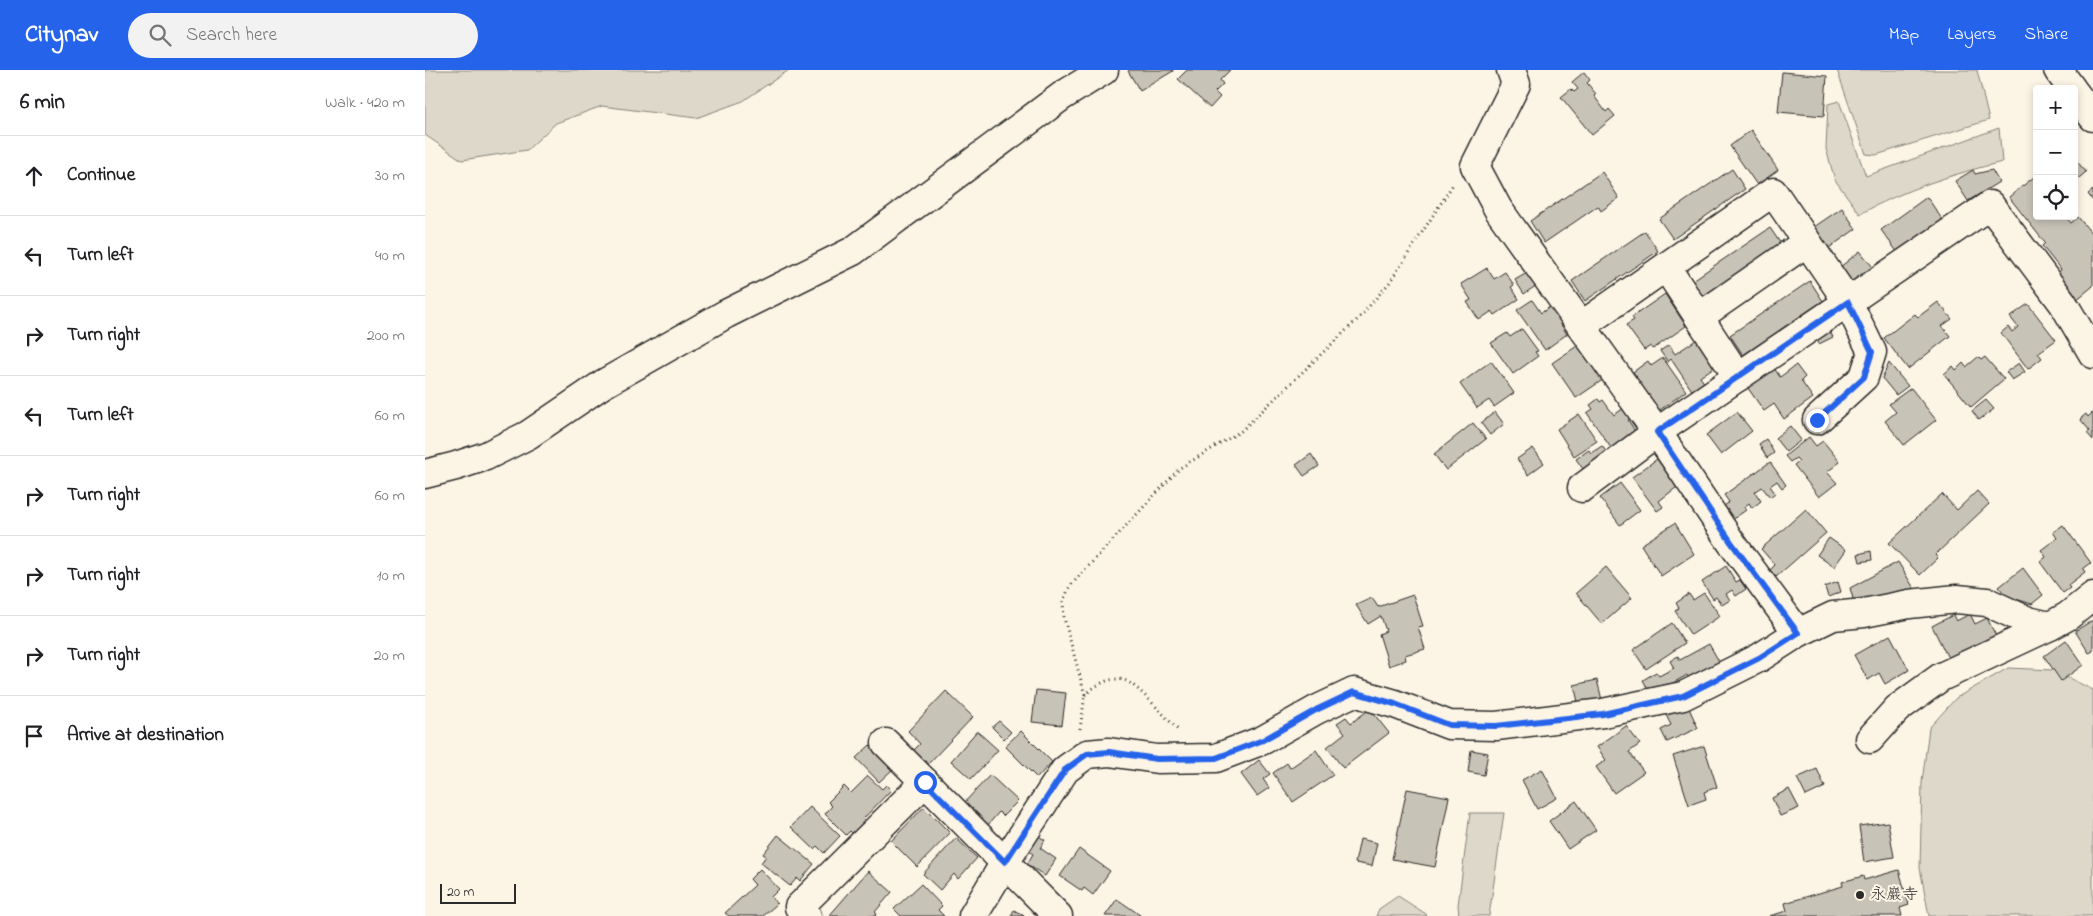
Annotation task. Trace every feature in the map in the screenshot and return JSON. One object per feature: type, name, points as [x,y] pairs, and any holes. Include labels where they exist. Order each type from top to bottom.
[{"type":"street","points":[[425,474],[486,456],[528,435],[603,384],[726,314],[853,251],[1062,96],[1104,70]]},
{"type":"street","points":[[1511,70],[1516,84],[1475,166],[1498,209],[1657,432],[1731,542],[1798,633]]},
{"type":"street","points":[[2058,70],[2069,85]]},
{"type":"street","points":[[2078,97],[2093,117]]},
{"type":"street","points":[[1581,326],[1773,192],[1848,302],[1872,352],[1864,377],[1817,420]]},
{"type":"street","points":[[1582,488],[1657,432],[1991,205],[2063,303],[2093,354]]},
{"type":"street","points":[[1699,317],[1807,242]]},
{"type":"street","points":[[1666,267],[1738,376]]},
{"type":"street","points":[[1870,739],[1897,709],[1941,677],[2050,626],[2068,616],[2093,596]]},
{"type":"street","points":[[973,916],[1005,862],[1065,770],[1087,754],[1109,752],[1157,759],[1216,758],[1263,740],[1316,710],[1354,692],[1395,704],[1449,725],[1496,726],[1603,714],[1683,696],[1759,658],[1798,633],[1833,616],[1864,613],[1909,604],[1957,599],[1987,602],[2028,621],[2050,626]]},
{"type":"street","points":[[886,743],[1058,916]]},
{"type":"street","points":[[807,916],[799,907],[925,782]]},
{"type":"path","points":[[1077,761],[1085,695],[1064,618],[1063,601],[1070,586],[1180,468],[1241,431],[1358,319],[1391,282],[1457,178],[1475,166]]},
{"type":"path","points":[[1085,695],[1093,687],[1106,682],[1126,681],[1137,689],[1205,758]]},
{"type":"shaded area","points":[[425,70],[789,70],[743,101],[696,118],[602,106],[556,123],[527,150],[462,160],[425,135]]},
{"type":"shaded area","points":[[1837,70],[1977,70],[1989,120],[1876,155],[1866,154]]},
{"type":"shaded area","points":[[1839,101],[1866,176],[1999,128],[2002,162],[1929,183],[1894,197],[1860,214],[1835,180],[1826,149],[1828,104]]},
{"type":"shaded area","points":[[2008,668],[2053,670],[2093,690],[2093,916],[1929,916],[1920,868],[1922,782],[1929,728],[1956,698]]},
{"type":"shaded area","points":[[1470,813],[1504,813],[1489,916],[1459,916],[1458,905]]},
{"type":"shaded area","points":[[1398,896],[1427,916],[1376,916],[1379,909]]},
{"type":"building","points":[[1187,70],[1230,70],[1220,80],[1223,84],[1215,92],[1220,97],[1210,108],[1178,79]]},
{"type":"building","points":[[1128,71],[1173,71],[1140,91]]},
{"type":"building","points":[[1584,72],[1590,80],[1587,83],[1596,94],[1594,96],[1606,112],[1609,109],[1615,116],[1592,135],[1561,97],[1571,89],[1574,92],[1578,89],[1572,82]]},
{"type":"building","points":[[1782,72],[1827,76],[1824,116],[1778,112]]},
{"type":"building","points":[[1751,130],[1778,170],[1757,185],[1730,146]]},
{"type":"building","points":[[2078,163],[2086,172],[2078,179]]},
{"type":"building","points":[[1732,169],[1745,189],[1673,239],[1659,219]]},
{"type":"building","points":[[1973,170],[1975,174],[1992,170],[1999,182],[1968,201],[1955,181]]},
{"type":"building","points":[[1602,172],[1619,198],[1601,211],[1598,206],[1544,243],[1530,221]]},
{"type":"building","points":[[2033,178],[2033,220],[2068,220],[2071,223],[2078,220],[2078,217],[2093,235],[2093,286],[2075,301],[2054,275],[2061,270],[2042,246],[2045,243],[2009,197]]},
{"type":"building","points":[[2093,190],[2093,201],[2088,194]]},
{"type":"building","points":[[1927,197],[1946,225],[1901,257],[1881,230]]},
{"type":"building","points":[[1842,208],[1856,229],[1826,250],[1811,229]]},
{"type":"building","points":[[1770,228],[1783,247],[1703,301],[1690,282]]},
{"type":"building","points":[[1645,231],[1658,251],[1585,301],[1572,281]]},
{"type":"building","points":[[1860,251],[1876,271],[1850,292],[1834,272]]},
{"type":"building","points":[[1487,268],[1494,279],[1505,272],[1514,285],[1511,287],[1519,299],[1495,315],[1492,311],[1479,320],[1467,302],[1471,300],[1461,284]]},
{"type":"building","points":[[1532,270],[1540,283],[1524,294],[1515,280]]},
{"type":"building","points":[[1810,281],[1823,301],[1743,355],[1730,335]]},
{"type":"building","points":[[1665,294],[1686,326],[1653,349],[1651,346],[1644,350],[1626,325],[1634,320],[1632,317]]},
{"type":"building","points":[[1532,300],[1541,313],[1553,305],[1564,321],[1560,323],[1567,334],[1545,350],[1517,310]]},
{"type":"building","points":[[1938,302],[1952,319],[1942,326],[1950,336],[1908,369],[1884,338],[1915,314],[1918,317]]},
{"type":"building","points":[[2028,304],[2056,340],[2038,353],[2042,358],[2028,369],[2001,333],[2008,327],[2012,332],[2018,327],[2010,317]]},
{"type":"building","points":[[1828,328],[1833,337],[1819,344],[1815,335]]},
{"type":"building","points":[[1522,329],[1538,351],[1535,352],[1538,356],[1513,374],[1491,343],[1507,333],[1510,337]]},
{"type":"building","points":[[1696,340],[1714,367],[1700,377],[1705,384],[1693,392],[1671,359],[1668,362],[1660,351],[1669,345],[1675,354]]},
{"type":"building","points":[[1580,344],[1604,379],[1576,398],[1552,363]]},
{"type":"building","points":[[1978,357],[1981,360],[1985,357],[2004,379],[1971,407],[1944,374],[1953,366],[1956,370],[1963,363],[1966,367]]},
{"type":"building","points":[[1663,358],[1686,391],[1656,413],[1633,380],[1637,377],[1633,372],[1648,361],[1651,366]]},
{"type":"building","points":[[1491,361],[1514,393],[1494,407],[1489,400],[1477,408],[1460,384]]},
{"type":"building","points":[[1889,363],[1908,386],[1896,395],[1882,378]]},
{"type":"building","points":[[2019,363],[2025,372],[2012,380],[2006,372]]},
{"type":"building","points":[[1772,365],[1780,377],[1796,365],[1805,377],[1801,381],[1813,398],[1784,419],[1774,404],[1764,411],[1745,384]]},
{"type":"building","points":[[1911,388],[1936,420],[1904,445],[1885,421],[1896,412],[1889,404]]},
{"type":"building","points":[[1598,399],[1600,402],[1603,400],[1614,415],[1624,408],[1631,418],[1628,420],[1635,431],[1611,448],[1587,413],[1593,409],[1590,405]]},
{"type":"building","points":[[1986,400],[1994,409],[1979,420],[1972,411]]},
{"type":"building","points":[[1495,412],[1504,424],[1490,435],[1481,423]]},
{"type":"building","points":[[1737,412],[1752,431],[1721,455],[1706,435]]},
{"type":"building","points":[[2093,412],[2093,440],[2087,433],[2090,431],[2080,419],[2086,414],[2088,417]]},
{"type":"building","points":[[1579,414],[1597,441],[1574,456],[1557,429]]},
{"type":"building","points":[[1473,423],[1486,439],[1446,470],[1434,454]]},
{"type":"building","points":[[1790,426],[1801,440],[1786,452],[1775,438]]},
{"type":"building","points":[[1809,437],[1816,446],[1823,441],[1840,462],[1827,472],[1837,483],[1819,497],[1794,465],[1799,461],[1796,458],[1790,462],[1785,456]]},
{"type":"building","points":[[1766,439],[1774,453],[1767,458],[1759,444]]},
{"type":"building","points":[[1602,446],[1607,453],[1583,469],[1576,459],[1589,450],[1591,453]]},
{"type":"building","points":[[1533,448],[1544,463],[1528,475],[1517,459]]},
{"type":"building","points":[[1311,454],[1319,466],[1304,476],[1296,465]]},
{"type":"building","points":[[1657,459],[1677,487],[1659,501],[1663,507],[1657,511],[1632,477]]},
{"type":"building","points":[[1770,462],[1786,485],[1782,488],[1777,481],[1770,486],[1775,493],[1770,497],[1762,487],[1755,492],[1761,501],[1752,508],[1749,503],[1744,507],[1746,510],[1732,520],[1723,507],[1729,502],[1724,495]]},
{"type":"building","points":[[1620,483],[1640,510],[1620,525],[1600,498]]},
{"type":"building","points":[[1977,491],[1989,504],[1935,555],[1938,558],[1920,575],[1889,543],[1942,494],[1957,510]]},
{"type":"building","points":[[1806,509],[1826,533],[1776,577],[1770,570],[1775,565],[1761,549]]},
{"type":"building","points":[[1675,523],[1694,554],[1661,576],[1641,545]]},
{"type":"building","points":[[2063,525],[2091,563],[2083,569],[2085,572],[2068,585],[2070,588],[2063,593],[2040,562],[2046,557],[2041,550],[2057,538],[2053,532]]},
{"type":"building","points":[[1829,538],[1846,550],[1834,567],[1817,555]]},
{"type":"building","points":[[1871,551],[1872,560],[1860,562],[1858,554]]},
{"type":"building","points":[[1898,562],[1915,590],[1854,602],[1850,588]]},
{"type":"building","points":[[1726,566],[1736,582],[1740,580],[1746,589],[1736,596],[1732,590],[1726,594],[1730,600],[1722,605],[1716,597],[1713,599],[1702,582]]},
{"type":"building","points":[[1606,567],[1632,598],[1602,624],[1576,593]]},
{"type":"building","points":[[2023,568],[2043,595],[2032,604],[2006,596],[1999,587]]},
{"type":"building","points":[[1838,582],[1841,592],[1828,597],[1825,587]]},
{"type":"building","points":[[1704,593],[1720,616],[1691,635],[1675,611],[1679,608],[1676,603],[1689,594],[1693,600]]},
{"type":"building","points":[[1413,595],[1423,626],[1418,627],[1425,649],[1405,655],[1406,660],[1389,666],[1379,634],[1386,631],[1381,616],[1368,624],[1356,605],[1372,598],[1378,607]]},
{"type":"building","points":[[1970,614],[1975,624],[1987,618],[1996,636],[1949,660],[1932,626],[1953,615],[1956,621]]},
{"type":"building","points":[[2093,620],[2093,651],[2089,653],[2075,631]]},
{"type":"building","points":[[1672,623],[1685,643],[1646,669],[1633,650]]},
{"type":"building","points":[[1890,635],[1909,670],[1885,684],[1879,673],[1868,680],[1854,655]]},
{"type":"building","points":[[2066,640],[2083,665],[2061,681],[2044,656]]},
{"type":"building","points":[[1709,644],[1720,663],[1690,680],[1687,675],[1664,688],[1663,686],[1650,693],[1643,680],[1656,672],[1659,676],[1674,668],[1670,661],[1678,656],[1680,660]]},
{"type":"building","points":[[1597,680],[1602,700],[1579,706],[1574,685]]},
{"type":"building","points":[[1036,690],[1066,693],[1062,725],[1032,722]]},
{"type":"building","points":[[946,691],[973,717],[928,764],[914,750],[920,744],[908,731]]},
{"type":"building","points":[[1688,706],[1698,728],[1667,742],[1661,730],[1671,725],[1666,715]]},
{"type":"building","points":[[1370,709],[1389,733],[1343,768],[1327,747],[1345,733],[1337,723],[1346,717],[1351,723]]},
{"type":"building","points":[[999,721],[1011,732],[1004,739],[992,727]]},
{"type":"building","points":[[1626,726],[1640,744],[1629,752],[1644,772],[1614,793],[1596,767],[1606,760],[1597,747]]},
{"type":"building","points":[[977,731],[998,750],[971,779],[951,761]]},
{"type":"building","points":[[1021,731],[1052,762],[1037,778],[1005,746]]},
{"type":"building","points":[[870,745],[893,769],[879,782],[856,758]]},
{"type":"building","points":[[1704,746],[1717,787],[1704,792],[1706,799],[1689,805],[1673,756]]},
{"type":"building","points":[[1316,750],[1333,775],[1293,802],[1273,773],[1287,763],[1290,768]]},
{"type":"building","points":[[1471,750],[1488,753],[1484,775],[1468,772]]},
{"type":"building","points":[[1259,760],[1270,774],[1263,779],[1269,788],[1257,796],[1241,774]]},
{"type":"building","points":[[1542,769],[1557,798],[1537,809],[1522,780]]},
{"type":"building","points":[[1817,769],[1825,787],[1806,796],[1797,778]]},
{"type":"building","points":[[990,775],[1018,801],[1003,816],[999,812],[987,826],[963,804]]},
{"type":"building","points":[[868,776],[882,789],[886,785],[891,790],[863,819],[866,823],[854,835],[850,831],[846,835],[825,814],[832,806],[828,802],[844,786],[851,793]]},
{"type":"building","points":[[1407,789],[1449,797],[1435,867],[1392,859]]},
{"type":"building","points":[[1789,789],[1799,808],[1780,816],[1772,798]]},
{"type":"building","points":[[1576,801],[1596,830],[1568,849],[1549,821]]},
{"type":"building","points":[[810,807],[840,836],[824,853],[817,846],[814,849],[791,827]]},
{"type":"building","points":[[924,807],[950,833],[917,867],[891,841]]},
{"type":"building","points":[[1888,822],[1894,857],[1864,862],[1859,826]]},
{"type":"building","points":[[778,835],[814,864],[800,881],[797,878],[790,886],[761,863],[766,856],[763,854]]},
{"type":"building","points":[[1037,835],[1045,840],[1040,848],[1056,859],[1045,876],[1027,864],[1033,854],[1027,850]]},
{"type":"building","points":[[956,838],[977,858],[958,879],[954,874],[940,890],[923,874]]},
{"type":"building","points":[[1360,839],[1377,843],[1372,866],[1355,863]]},
{"type":"building","points":[[1079,849],[1110,871],[1093,895],[1084,888],[1082,891],[1060,876]]},
{"type":"building","points":[[760,869],[779,889],[771,897],[777,904],[763,916],[729,916],[725,913],[755,885],[750,879]]},
{"type":"building","name":"永巖寺","points":[[1899,870],[1909,905],[1900,908],[1902,916],[1769,916],[1787,911],[1785,903],[1843,886],[1842,882],[1863,876],[1864,880]]},
{"type":"building","points":[[868,871],[892,892],[875,912],[877,914],[875,916],[829,916]]},
{"type":"building","points":[[921,884],[942,906],[938,910],[944,916],[901,916],[894,909]]},
{"type":"building","points":[[1117,899],[1140,915],[1140,916],[1105,916]]},
{"type":"building","points":[[1014,910],[1024,916],[1011,916]]},
{"type":"place","name":"永巖寺","points":[[1860,895]]},
{"type":"route","points":[[925,782],[1005,862],[1065,770],[1087,754],[1109,752],[1157,759],[1216,758],[1263,740],[1316,710],[1354,692],[1395,704],[1449,725],[1496,726],[1603,714],[1683,696],[1759,658],[1798,633],[1731,542],[1657,432],[1848,302],[1872,352],[1864,377],[1817,420]]}]
